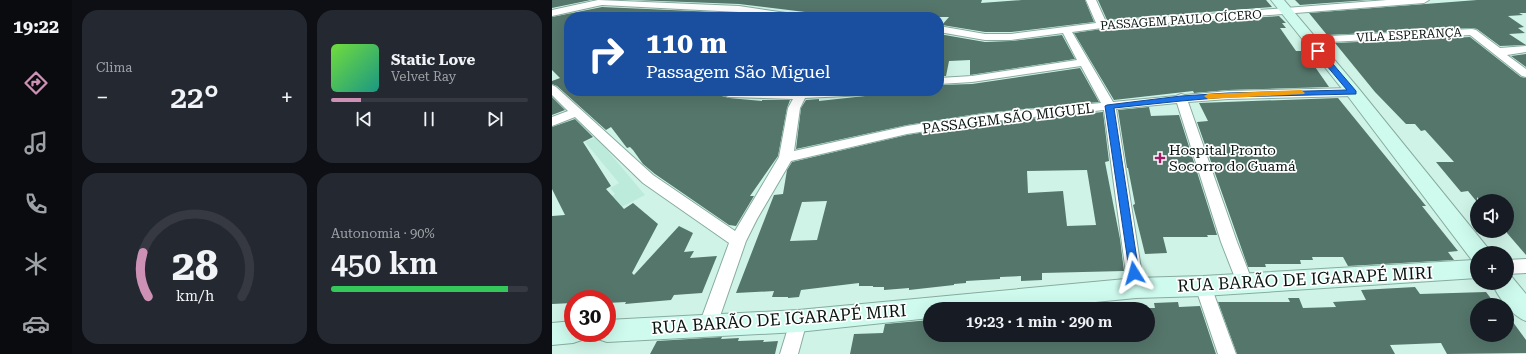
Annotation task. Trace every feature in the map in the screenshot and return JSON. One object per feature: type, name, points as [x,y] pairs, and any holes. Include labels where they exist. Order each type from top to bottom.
[{"type":"main road","points":[[1282,6],[1353,92],[1474,246]]},
{"type":"main road","name":"RUA BARÃO DE IGARAPÉ MIRI","points":[[616,331],[798,321],[1136,288],[1203,286],[1470,269]]},
{"type":"main road","points":[[1509,290],[1526,311]]},
{"type":"main road","points":[[552,334],[564,333]]},
{"type":"street","points":[[737,12],[759,0]]},
{"type":"street","points":[[1091,0],[1102,25]]},
{"type":"street","name":"PASSAGEM PAULO CÍCERO","points":[[944,30],[985,37],[997,37],[1282,6],[1424,0]]},
{"type":"street","points":[[552,13],[603,1],[743,9],[762,12]]},
{"type":"street","points":[[1066,30],[1109,106],[1136,288]]},
{"type":"street","name":"VILA ESPERANÇA","points":[[1309,40],[1472,32],[1526,74]]},
{"type":"street","points":[[1498,51],[1504,52],[1526,49]]},
{"type":"street","points":[[944,82],[972,79],[1085,62]]},
{"type":"street","points":[[552,89],[558,102],[576,112],[635,165],[648,180],[738,241]]},
{"type":"street","name":"PASSAGEM SÃO MIGUEL","points":[[786,157],[907,130],[960,122],[1181,98],[1270,93],[1353,92]]},
{"type":"street","points":[[708,326],[738,241],[750,217],[786,157],[794,108],[800,96]]},
{"type":"street","points":[[1181,98],[1229,242],[1245,283]]},
{"type":"street","points":[[552,122],[576,112]]},
{"type":"street","points":[[1514,267],[1526,266]]},
{"type":"street","points":[[1203,286],[1227,354]]},
{"type":"street","points":[[789,354],[798,321]]},
{"type":"shaded area","points":[[596,137],[645,195],[616,210],[607,199],[615,194],[610,188],[619,183],[585,142]]},
{"type":"building","points":[[552,0],[591,0],[552,8]]},
{"type":"building","points":[[633,0],[982,0],[981,3],[1022,0],[1085,0],[1094,22],[1011,32],[985,32],[944,25],[944,23],[949,17],[944,17],[944,12],[805,12],[739,4]]},
{"type":"building","points":[[1098,0],[1266,0],[1272,7],[1107,20]]},
{"type":"building","points":[[1295,0],[1368,0],[1300,5]]},
{"type":"building","points":[[1477,0],[1526,0],[1526,13],[1519,13],[1523,15],[1508,16],[1524,27],[1518,28],[1525,33],[1509,34],[1526,45],[1500,46],[1477,29],[1472,28],[1327,35],[1309,13]]},
{"type":"building","points":[[602,7],[716,12],[577,12]]},
{"type":"building","points":[[564,15],[564,92],[552,84],[552,81],[560,78],[552,70],[552,17]]},
{"type":"building","points":[[1279,16],[1286,23],[1282,23],[1286,28],[1280,28],[1296,51],[1304,51],[1329,87],[1228,90],[1194,93],[1193,91],[1114,100],[1074,33],[1102,29]]},
{"type":"building","points":[[944,35],[985,42],[1011,41],[1062,35],[1075,59],[970,75],[970,60],[949,61],[946,76],[944,76]]},
{"type":"building","points":[[1470,37],[1521,77],[1526,78],[1526,255],[1511,238],[1514,238],[1514,194],[1470,194],[1468,191],[1461,192],[1436,162],[1454,162],[1425,130],[1421,131],[1415,124],[1406,124],[1375,92],[1335,43]]},
{"type":"building","points":[[1526,54],[1526,67],[1511,56]]},
{"type":"building","points":[[1080,68],[1099,102],[983,113],[907,125],[796,149],[801,108],[806,100],[819,99],[819,101],[865,96],[944,96],[944,85],[972,84]]},
{"type":"building","points":[[568,96],[722,96],[762,101],[790,100],[787,108],[778,156],[750,196],[754,196],[736,226],[729,225],[655,174],[643,164],[630,147],[627,148],[611,127],[606,130]]},
{"type":"building","points":[[552,97],[565,110],[552,115]]},
{"type":"building","points":[[1338,98],[1426,206],[1422,206],[1458,251],[1448,252],[1454,260],[1348,266],[1343,257],[1312,257],[1313,260],[1300,260],[1301,264],[1265,264],[1266,267],[1248,267],[1197,122],[1208,121],[1199,103]]},
{"type":"building","name":"Hospital Pronto Socorro do Guamá","points":[[1149,107],[1151,116],[1179,115],[1217,235],[1207,235],[1208,237],[1163,237],[1167,253],[1145,254],[1133,205],[1135,204],[1127,168],[1118,110]]},
{"type":"building","points":[[1103,112],[1109,161],[1105,162],[1120,239],[1124,271],[1042,273],[1042,280],[1021,281],[1021,276],[1000,277],[1000,279],[966,281],[966,283],[954,285],[909,290],[909,288],[884,290],[884,287],[859,286],[859,283],[801,290],[799,297],[788,298],[772,297],[774,291],[736,293],[774,195],[783,194],[787,170],[792,162],[907,135],[983,123]],"holes":[[[1087,170],[1096,225],[1067,226],[1063,191],[1028,193],[1027,171]],[[827,201],[817,240],[790,241],[802,202]]]},
{"type":"building","points":[[575,119],[593,137],[583,142],[611,186],[606,189],[624,209],[633,203],[658,224],[632,273],[634,275],[679,226],[693,233],[684,252],[694,251],[690,258],[717,256],[702,293],[674,295],[671,300],[625,304],[626,302],[616,303],[616,290],[564,290],[564,303],[552,304],[552,216],[565,215],[552,189],[552,127]]},
{"type":"building","points":[[1415,287],[1420,294],[1486,292],[1491,298],[1470,298],[1470,342],[1514,342],[1514,324],[1526,340],[1526,353],[1447,354],[1441,343],[1390,345],[1395,354],[1237,354],[1218,302],[1290,302],[1288,298],[1299,298],[1303,308],[1336,307],[1333,302],[1366,300],[1361,290]]},
{"type":"building","points":[[1178,302],[1179,307],[1200,306],[1216,354],[850,354],[854,334],[883,333],[885,324],[923,321],[923,342],[1155,342],[1155,303]]},
{"type":"building","points":[[722,337],[721,339],[739,338],[738,341],[778,341],[775,354],[650,354],[657,341]]},
{"type":"slow traffic","points":[[1208,96],[1301,93]]},
{"type":"place","name":"Hospital Pronto Socorro do Guamá","points":[[1160,158]]},
{"type":"route","points":[[1134,273],[1109,106],[1181,98],[1228,95],[1353,92],[1318,51]]}]
